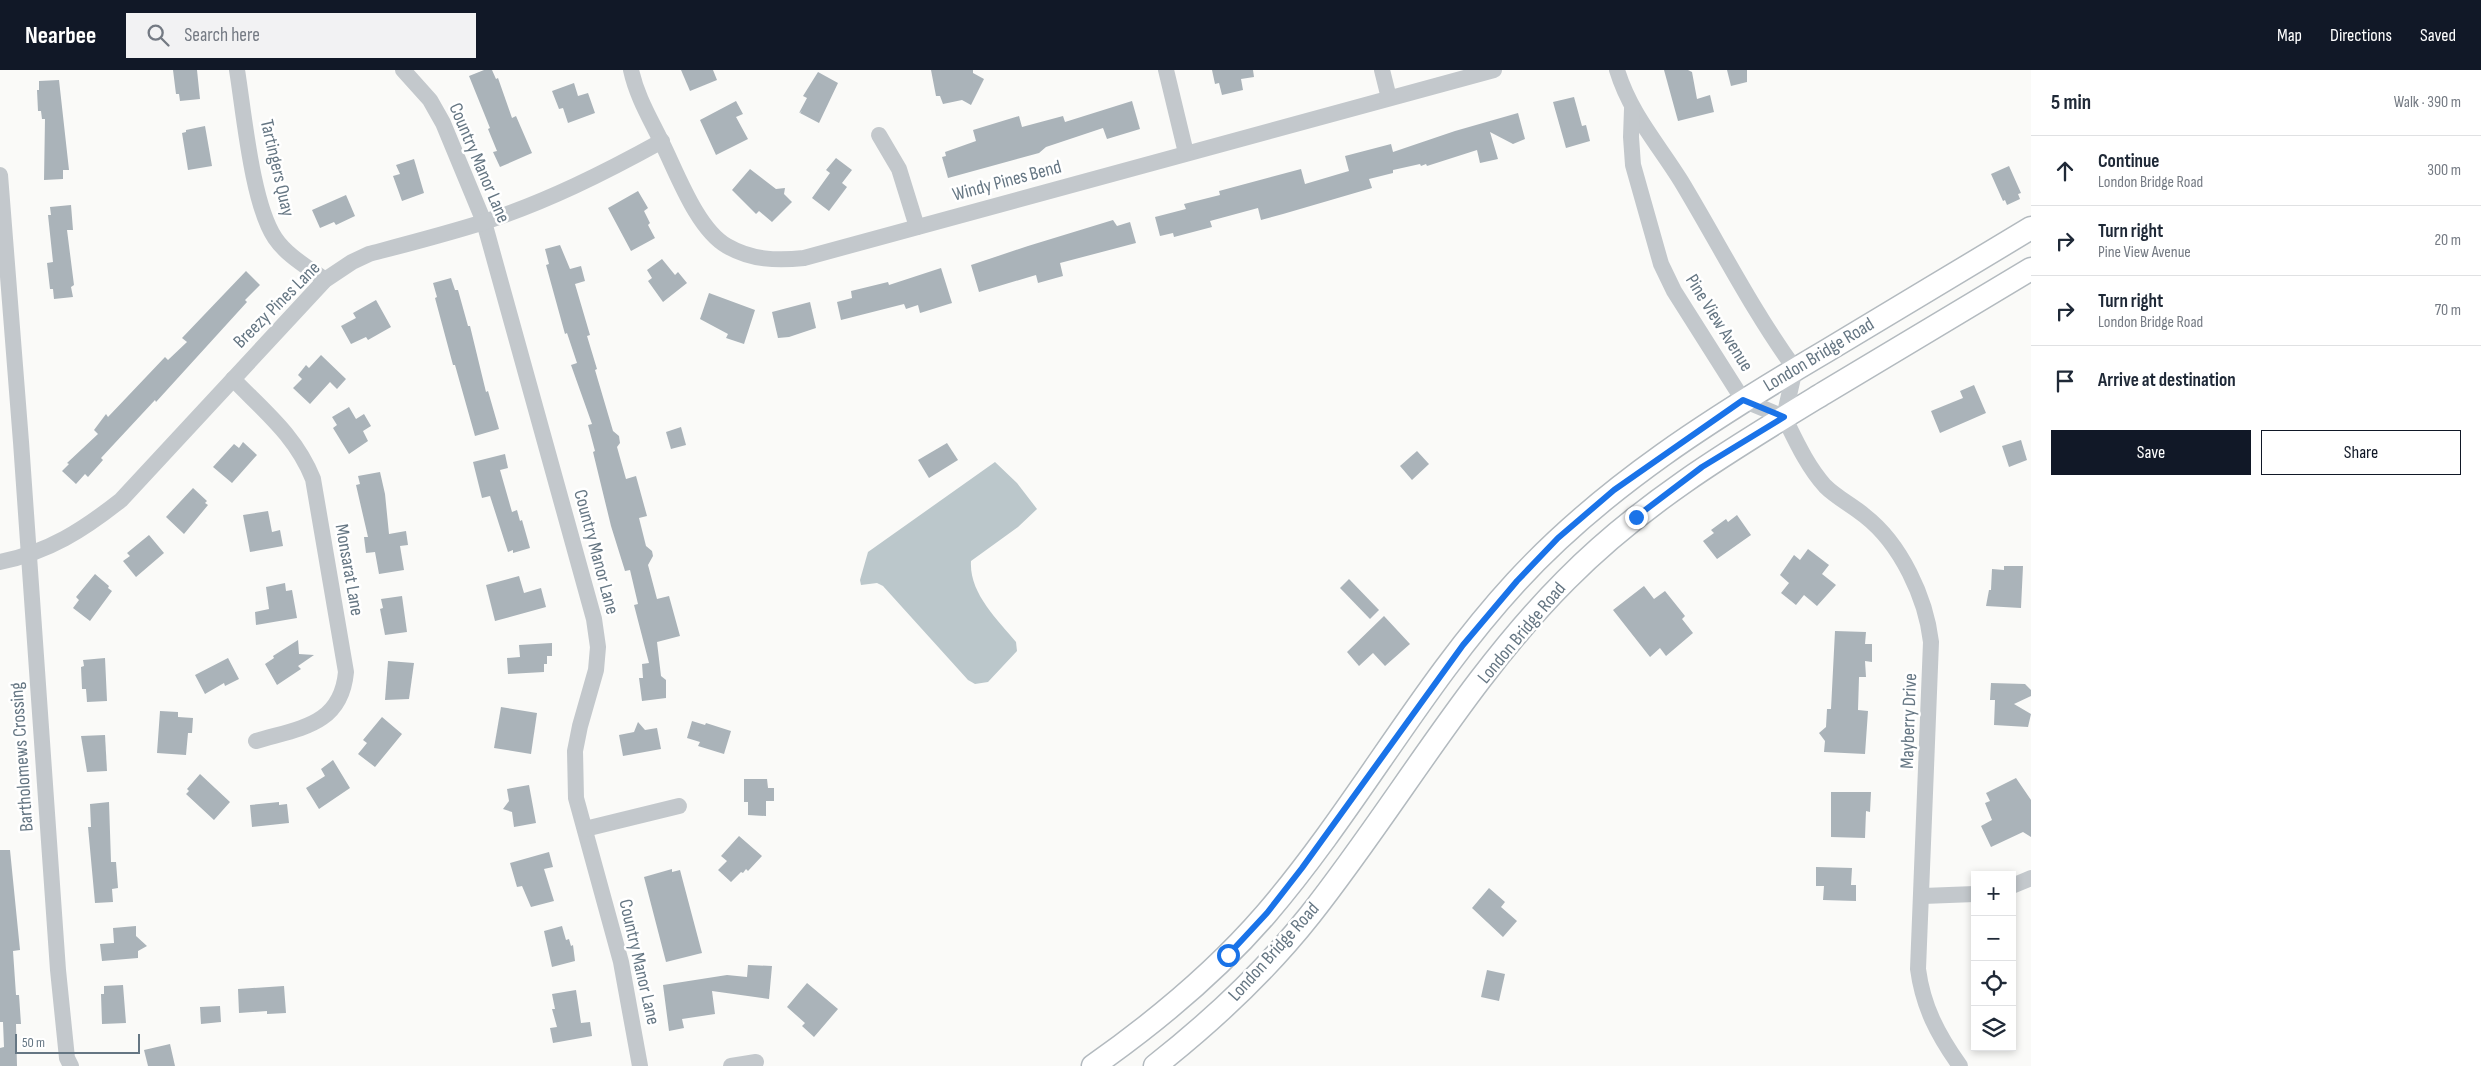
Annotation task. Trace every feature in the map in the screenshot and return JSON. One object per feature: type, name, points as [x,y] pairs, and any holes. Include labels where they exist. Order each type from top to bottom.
[{"type":"main road","name":"London Bridge Road","points":[[1093,1066],[1151,1025],[1187,995],[1267,913],[1308,861],[1463,645],[1523,574],[1558,538],[1614,490],[1743,400],[2031,228]]},
{"type":"main road","name":"London Bridge Road","points":[[1155,1066],[1223,1010],[1268,964],[1304,922],[1515,636],[1566,580],[1616,534],[1653,503],[1702,467],[2031,269]]},
{"type":"street","name":"Tartingers Quay","points":[[236,70],[256,182],[267,222],[285,250],[325,280]]},
{"type":"street","name":"Country Manor Lane","points":[[403,70],[430,100],[443,123],[484,222],[594,619],[598,646],[596,670],[575,751],[576,798],[622,962],[640,1066]]},
{"type":"street","name":"Windy Pines Bend","points":[[631,70],[640,102],[692,204],[709,229],[725,245],[744,254],[765,259],[804,258],[1494,70]]},
{"type":"street","points":[[1166,70],[1186,153]]},
{"type":"street","points":[[1382,70],[1389,98]]},
{"type":"street","name":"Pine View Avenue","points":[[1617,70],[1632,109],[1675,172],[1770,335],[1795,370]]},
{"type":"street","name":"Pine View Avenue","points":[[1632,109],[1633,165],[1661,264],[1674,291],[1743,400],[1784,417]]},
{"type":"street","points":[[879,135],[899,169],[917,227]]},
{"type":"street","name":"Breezy Pines Lane","points":[[0,562],[28,556],[72,536],[94,522],[121,500],[325,280],[352,262],[369,254],[484,222],[572,188],[662,142]]},
{"type":"street","name":"Bartholomews Crossing","points":[[0,175],[21,442],[58,970],[67,1058],[71,1066]]},
{"type":"street","points":[[1784,417],[1795,370]]},
{"type":"street","name":"Monsarat Lane","points":[[232,379],[294,441],[305,459],[313,479],[346,672],[345,686],[339,700],[333,710],[322,719],[308,726],[256,741]]},
{"type":"street","name":"Mayberry Drive","points":[[1784,417],[1804,457],[1826,486],[1865,515],[1888,539],[1911,576],[1925,611],[1931,642],[1923,896],[1918,969],[1921,992],[1936,1031],[1960,1066]]},
{"type":"street","points":[[585,829],[679,806]]},
{"type":"street","points":[[2016,884],[2031,878]]},
{"type":"street","points":[[1923,896],[1971,894]]},
{"type":"street","points":[[731,1066],[756,1062]]},
{"type":"shaded area","points":[[995,462],[1017,483],[1037,509],[1018,527],[971,561],[972,573],[979,595],[1016,642],[1017,651],[988,682],[975,684],[968,680],[883,586],[877,583],[861,585],[860,580],[868,552]]},
{"type":"building","points":[[173,70],[197,70],[200,99],[180,101],[179,94],[176,94]]},
{"type":"building","points":[[484,70],[492,70],[496,79],[498,78],[512,118],[516,116],[532,153],[500,167],[493,152],[497,151],[488,129],[490,128],[469,76]]},
{"type":"building","points":[[681,70],[713,70],[717,80],[690,91]]},
{"type":"building","points":[[931,70],[973,70],[973,73],[984,79],[971,105],[962,100],[943,104],[940,96],[936,96]]},
{"type":"building","points":[[1212,70],[1253,70],[1254,77],[1241,79],[1243,90],[1222,95],[1219,83],[1215,84]]},
{"type":"building","points":[[1664,70],[1688,70],[1692,72],[1697,99],[1710,95],[1714,112],[1678,121]]},
{"type":"building","points":[[1727,70],[1747,70],[1747,82],[1731,86]]},
{"type":"building","points":[[818,72],[838,83],[819,123],[800,113],[802,111],[799,113],[807,98],[803,96]]},
{"type":"building","points":[[59,80],[69,170],[63,170],[63,179],[44,180],[45,119],[42,119],[41,111],[38,111],[37,90],[39,90],[39,81]]},
{"type":"building","points":[[574,83],[578,96],[588,93],[595,113],[568,123],[563,108],[559,109],[552,91]]},
{"type":"building","points":[[1574,97],[1582,126],[1586,125],[1590,141],[1566,148],[1553,102]]},
{"type":"building","points":[[736,101],[743,114],[736,117],[748,139],[716,155],[700,120]]},
{"type":"building","points":[[1132,101],[1140,129],[1107,139],[1103,128],[1046,147],[1039,153],[948,178],[942,157],[946,156],[945,152],[976,141],[973,130],[1019,116],[1022,127],[1063,116],[1065,122]]},
{"type":"building","points":[[1518,113],[1525,139],[1513,144],[1490,132],[1498,159],[1480,163],[1477,150],[1427,166],[1426,164],[1421,166],[1420,164],[1393,170],[1393,173],[1369,179],[1372,188],[1261,220],[1258,208],[1210,221],[1212,227],[1174,237],[1173,233],[1160,236],[1155,217],[1186,209],[1184,204],[1220,195],[1219,191],[1301,169],[1305,184],[1349,171],[1345,156],[1391,144],[1393,152],[1455,131]]},
{"type":"building","points":[[205,126],[212,166],[188,170],[182,133],[186,132],[186,130]]},
{"type":"building","points":[[836,158],[852,170],[842,183],[847,187],[829,211],[812,198],[830,173],[826,170]]},
{"type":"building","points":[[414,159],[424,193],[402,201],[393,176],[400,174],[396,165]]},
{"type":"building","points":[[2009,166],[2021,193],[2018,194],[2020,199],[2007,205],[2005,200],[2003,201],[1991,174]]},
{"type":"building","points":[[750,169],[776,189],[785,188],[784,194],[792,202],[772,222],[759,211],[756,214],[732,190]]},
{"type":"building","points":[[638,191],[648,208],[644,211],[650,223],[648,225],[655,238],[631,251],[608,208]]},
{"type":"building","points":[[346,195],[355,216],[336,225],[334,222],[320,228],[312,210]]},
{"type":"building","points":[[71,205],[73,230],[67,230],[74,285],[71,287],[73,297],[54,299],[53,289],[50,289],[47,263],[53,262],[48,215],[51,215],[50,207]]},
{"type":"building","points":[[1113,220],[1117,226],[1130,222],[1136,243],[1060,263],[1063,276],[1038,283],[1036,275],[979,292],[971,265]]},
{"type":"building","points":[[560,245],[570,269],[581,266],[585,281],[575,284],[590,335],[587,336],[597,369],[595,370],[613,431],[619,436],[620,443],[617,447],[626,479],[636,476],[647,516],[639,518],[646,546],[652,551],[653,556],[648,565],[657,599],[669,596],[680,636],[657,642],[661,676],[666,680],[666,698],[642,701],[639,678],[643,678],[642,664],[649,663],[634,605],[638,604],[630,570],[625,571],[611,526],[593,452],[595,451],[588,425],[592,424],[571,365],[577,363],[567,333],[565,334],[546,265],[549,264],[545,249]]},
{"type":"building","points":[[662,259],[675,275],[678,272],[687,283],[663,302],[648,281],[652,278],[647,270]]},
{"type":"building","points":[[941,268],[952,303],[920,313],[918,305],[906,309],[904,304],[841,320],[837,302],[852,298],[851,291],[888,282],[889,285]]},
{"type":"building","points":[[246,271],[260,285],[245,300],[247,302],[156,402],[155,400],[101,458],[103,460],[88,477],[85,474],[76,484],[62,471],[69,464],[67,463],[98,434],[94,430],[106,414],[108,417],[165,357],[168,360],[187,342],[182,338]]},
{"type":"building","points":[[451,278],[455,290],[458,290],[468,326],[470,326],[486,392],[488,391],[499,429],[475,436],[435,298],[437,297],[433,283]]},
{"type":"building","points":[[709,293],[755,310],[744,344],[726,338],[728,334],[700,319]]},
{"type":"building","points":[[376,300],[391,327],[368,340],[366,337],[351,344],[341,326],[356,318],[353,313]]},
{"type":"building","points":[[810,302],[816,328],[789,337],[778,338],[772,312]]},
{"type":"building","points":[[321,355],[346,379],[337,389],[330,382],[310,404],[293,388],[302,379],[298,375],[306,365],[309,368]]},
{"type":"building","points":[[1974,385],[1986,413],[1940,433],[1931,411],[1963,398],[1960,391]]},
{"type":"building","points":[[349,407],[356,419],[364,414],[371,426],[363,431],[368,441],[349,454],[333,428],[337,425],[332,417]]},
{"type":"building","points":[[681,427],[686,445],[671,449],[666,432]]},
{"type":"building","points":[[2021,440],[2027,460],[2009,467],[2002,446]]},
{"type":"building","points":[[243,442],[257,455],[232,483],[213,467],[234,444],[239,448]]},
{"type":"building","points":[[947,443],[958,460],[929,478],[918,460]]},
{"type":"building","points":[[1417,451],[1429,464],[1412,480],[1400,466]]},
{"type":"building","points":[[505,454],[508,468],[500,470],[512,512],[517,510],[520,521],[522,520],[530,548],[513,553],[513,550],[508,552],[490,496],[482,498],[473,462]]},
{"type":"building","points":[[380,472],[385,494],[389,534],[406,531],[408,545],[400,546],[404,570],[379,574],[375,552],[366,553],[364,537],[368,537],[356,485],[360,484],[358,476]]},
{"type":"building","points":[[193,488],[207,501],[205,503],[208,505],[184,534],[166,517]]},
{"type":"building","points":[[268,511],[272,532],[280,530],[283,546],[250,552],[243,515]]},
{"type":"building","points":[[1737,515],[1751,535],[1717,559],[1703,541],[1714,533],[1711,530],[1726,519],[1728,522]]},
{"type":"building","points":[[149,535],[164,553],[136,577],[123,561],[130,556],[127,553]]},
{"type":"building","points":[[1808,549],[1829,565],[1822,574],[1836,585],[1817,606],[1804,595],[1796,605],[1781,593],[1789,583],[1780,575],[1794,555],[1800,560]]},
{"type":"building","points":[[2004,566],[2023,566],[2021,608],[1986,606],[1989,590],[1991,590],[1992,569],[2004,570]]},
{"type":"building","points":[[95,574],[112,591],[90,621],[73,608],[79,600],[76,597]]},
{"type":"building","points":[[519,576],[524,593],[541,588],[546,607],[495,621],[486,585]]},
{"type":"building","points":[[1349,579],[1379,610],[1370,619],[1340,588]]},
{"type":"building","points":[[285,583],[286,591],[292,590],[297,618],[256,625],[255,612],[269,609],[266,587]]},
{"type":"building","points":[[1644,586],[1654,599],[1665,591],[1685,616],[1682,619],[1693,633],[1666,656],[1660,648],[1650,657],[1613,610]]},
{"type":"building","points":[[402,596],[407,632],[385,635],[380,609],[383,608],[381,599]]},
{"type":"building","points":[[1384,616],[1410,644],[1385,666],[1373,653],[1359,666],[1347,652]]},
{"type":"building","points":[[1835,631],[1866,632],[1865,644],[1872,644],[1872,662],[1865,661],[1866,677],[1859,677],[1858,710],[1868,711],[1865,754],[1824,752],[1825,741],[1819,733],[1826,727],[1827,709],[1831,709]]},
{"type":"building","points":[[298,640],[299,654],[314,655],[298,666],[301,669],[277,685],[265,664],[274,658],[273,656]]},
{"type":"building","points":[[552,643],[552,656],[547,656],[544,672],[508,674],[507,658],[520,657],[519,645]]},
{"type":"building","points":[[105,658],[107,701],[87,702],[86,689],[82,689],[81,667],[84,666],[83,660]]},
{"type":"building","points":[[228,658],[239,679],[225,686],[224,683],[205,694],[195,675]]},
{"type":"building","points":[[388,661],[414,663],[409,699],[385,700]]},
{"type":"building","points":[[1991,683],[2025,684],[2031,690],[2031,696],[2014,704],[2031,714],[2028,727],[1994,725],[1995,700],[1990,700]]},
{"type":"building","points":[[501,707],[537,713],[531,754],[494,748]]},
{"type":"building","points":[[160,711],[178,712],[178,717],[193,718],[192,733],[188,733],[186,755],[157,753]]},
{"type":"building","points":[[382,717],[402,734],[375,767],[358,754],[367,743],[363,740]]},
{"type":"building","points":[[692,721],[705,725],[706,723],[731,731],[724,754],[698,746],[700,742],[687,738]]},
{"type":"building","points":[[638,722],[645,730],[657,728],[661,749],[623,756],[619,735],[634,732]]},
{"type":"building","points":[[105,735],[107,771],[87,772],[81,736]]},
{"type":"building","points":[[333,760],[350,788],[319,809],[306,788],[325,776],[321,769]]},
{"type":"building","points":[[200,774],[230,802],[214,820],[186,794],[189,791],[187,789]]},
{"type":"building","points":[[2016,778],[2031,800],[2031,837],[2023,832],[1991,847],[1981,826],[1992,820],[1985,803],[1990,801],[1986,793]]},
{"type":"building","points":[[744,779],[767,779],[768,788],[774,788],[774,801],[766,801],[766,816],[748,815],[748,802],[744,802]]},
{"type":"building","points":[[529,785],[536,823],[514,827],[512,812],[503,809],[509,801],[507,789]]},
{"type":"building","points":[[1831,792],[1871,792],[1870,812],[1866,811],[1865,838],[1831,837]]},
{"type":"building","points":[[109,802],[111,862],[116,862],[118,888],[112,889],[113,902],[95,903],[88,827],[91,827],[90,804]]},
{"type":"building","points":[[279,802],[279,805],[287,804],[289,823],[252,827],[250,805]]},
{"type":"building","points":[[739,836],[762,856],[748,871],[746,869],[743,873],[741,872],[731,882],[718,870],[727,861],[721,856]]},
{"type":"building","points":[[0,850],[10,850],[20,950],[13,951],[16,995],[19,995],[21,1024],[16,1024],[17,1066],[0,1066],[0,1048],[4,1047],[3,1022],[0,1022]]},
{"type":"building","points":[[549,852],[553,867],[544,869],[554,901],[531,907],[522,886],[517,887],[510,863]]},
{"type":"building","points":[[1816,867],[1852,868],[1851,885],[1856,885],[1856,901],[1823,900],[1824,886],[1816,886]]},
{"type":"building","points":[[672,869],[672,872],[680,870],[702,953],[666,962],[644,877]]},
{"type":"building","points":[[1489,888],[1505,902],[1501,907],[1517,921],[1503,937],[1472,908]]},
{"type":"building","points":[[136,926],[136,936],[147,946],[138,951],[138,958],[102,961],[100,944],[114,943],[113,928]]},
{"type":"building","points":[[562,926],[566,940],[569,939],[571,946],[573,945],[575,961],[552,967],[544,931]]},
{"type":"building","points":[[748,965],[772,966],[769,999],[712,991],[715,1014],[682,1019],[684,1028],[669,1031],[663,985],[727,975],[747,977]]},
{"type":"building","points":[[1487,970],[1505,974],[1499,1001],[1481,997]]},
{"type":"building","points":[[807,983],[838,1009],[814,1037],[802,1026],[805,1023],[787,1007]]},
{"type":"building","points":[[123,985],[126,1023],[102,1024],[101,994],[104,994],[104,986]]},
{"type":"building","points":[[284,986],[286,1013],[267,1014],[267,1011],[239,1013],[238,989]]},
{"type":"building","points":[[576,990],[581,1023],[590,1022],[592,1036],[553,1043],[550,1028],[557,1027],[552,1009],[555,1009],[552,994]]},
{"type":"building","points":[[220,1006],[221,1022],[201,1024],[200,1007]]},
{"type":"building","points":[[170,1044],[175,1066],[148,1066],[144,1050]]},
{"type":"route","points":[[1228,955],[1267,913],[1302,868],[1485,617],[1558,538],[1614,490],[1743,400],[1784,417],[1702,467],[1636,517]]}]
